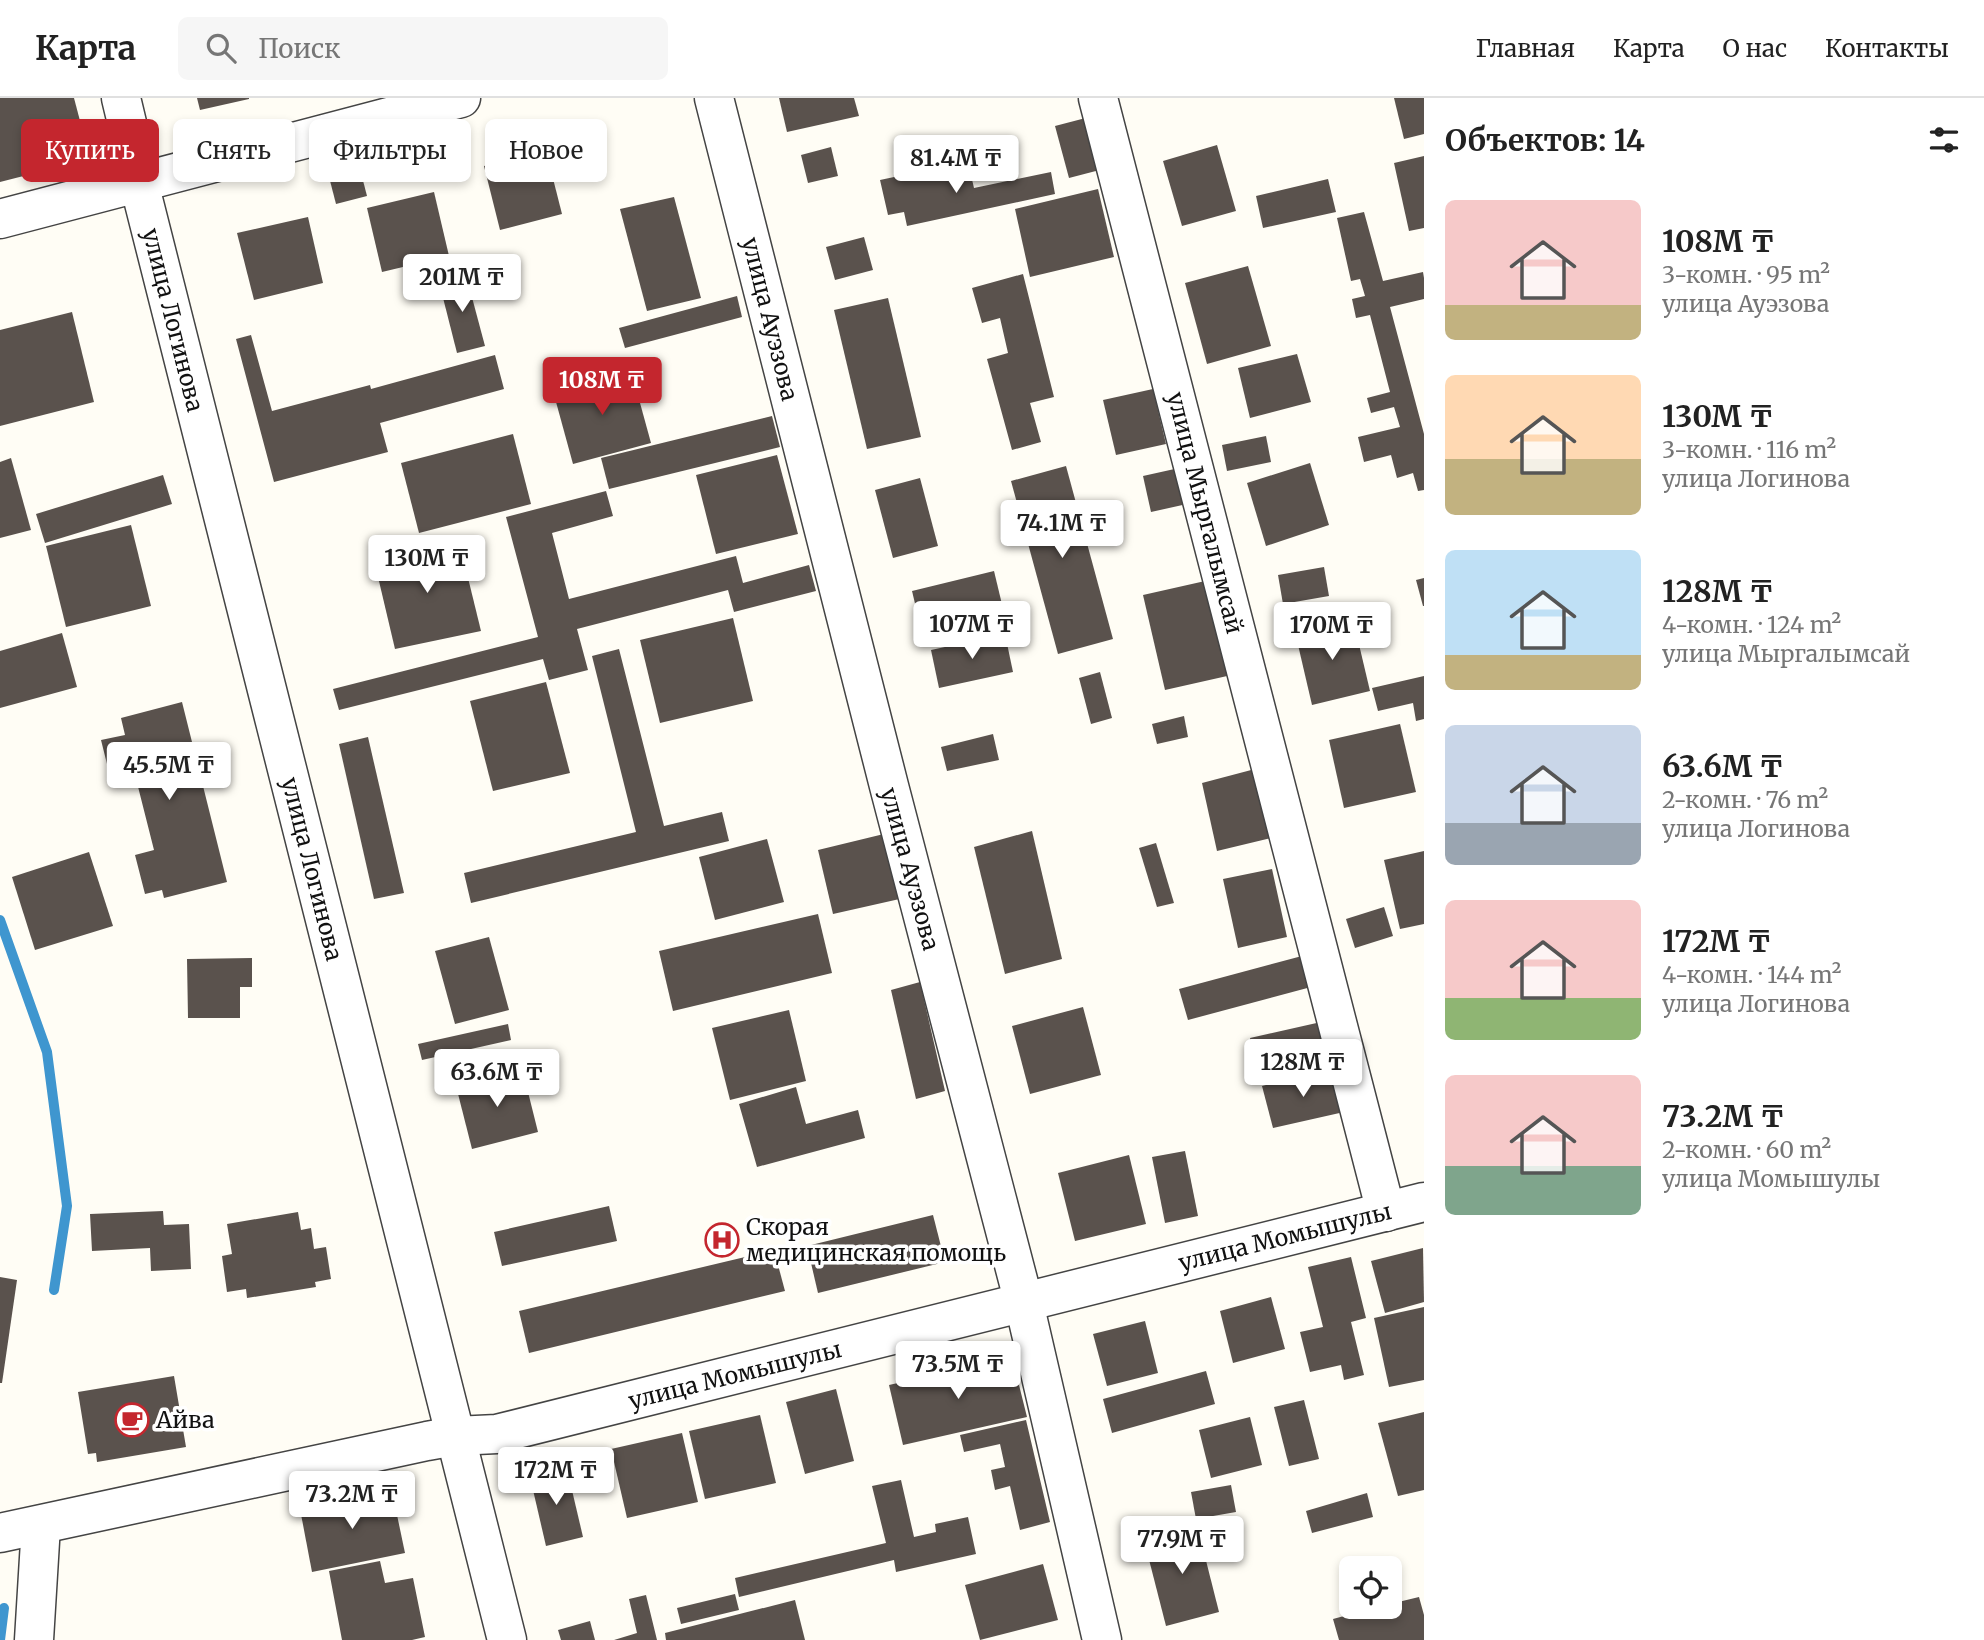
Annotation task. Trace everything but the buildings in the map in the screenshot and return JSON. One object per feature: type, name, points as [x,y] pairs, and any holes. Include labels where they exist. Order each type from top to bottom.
[{"type":"street","name":"улица Логинова","points":[[121,98],[139,183],[507,1640]]},
{"type":"street","points":[[0,219],[461,98]]},
{"type":"street","name":"улица Ауэзова","points":[[714,98],[1024,1303],[1102,1640]]},
{"type":"street","name":"улица Мыргалымсай","points":[[1098,98],[1386,1212]]},
{"type":"street","name":"улица Момышулы","points":[[0,1534],[455,1436],[498,1434],[1424,1202]]},
{"type":"street","points":[[34,1640],[41,1525]]},
{"type":"waterway","points":[[0,920],[47,1052],[67,1206],[54,1290]]},
{"type":"waterway","points":[[0,1640],[4,1608]]},
{"type":"place","name":"Скорая медицинская помощь","points":[[722,1240]]},
{"type":"place","name":"Айва","points":[[132,1420]]}]
